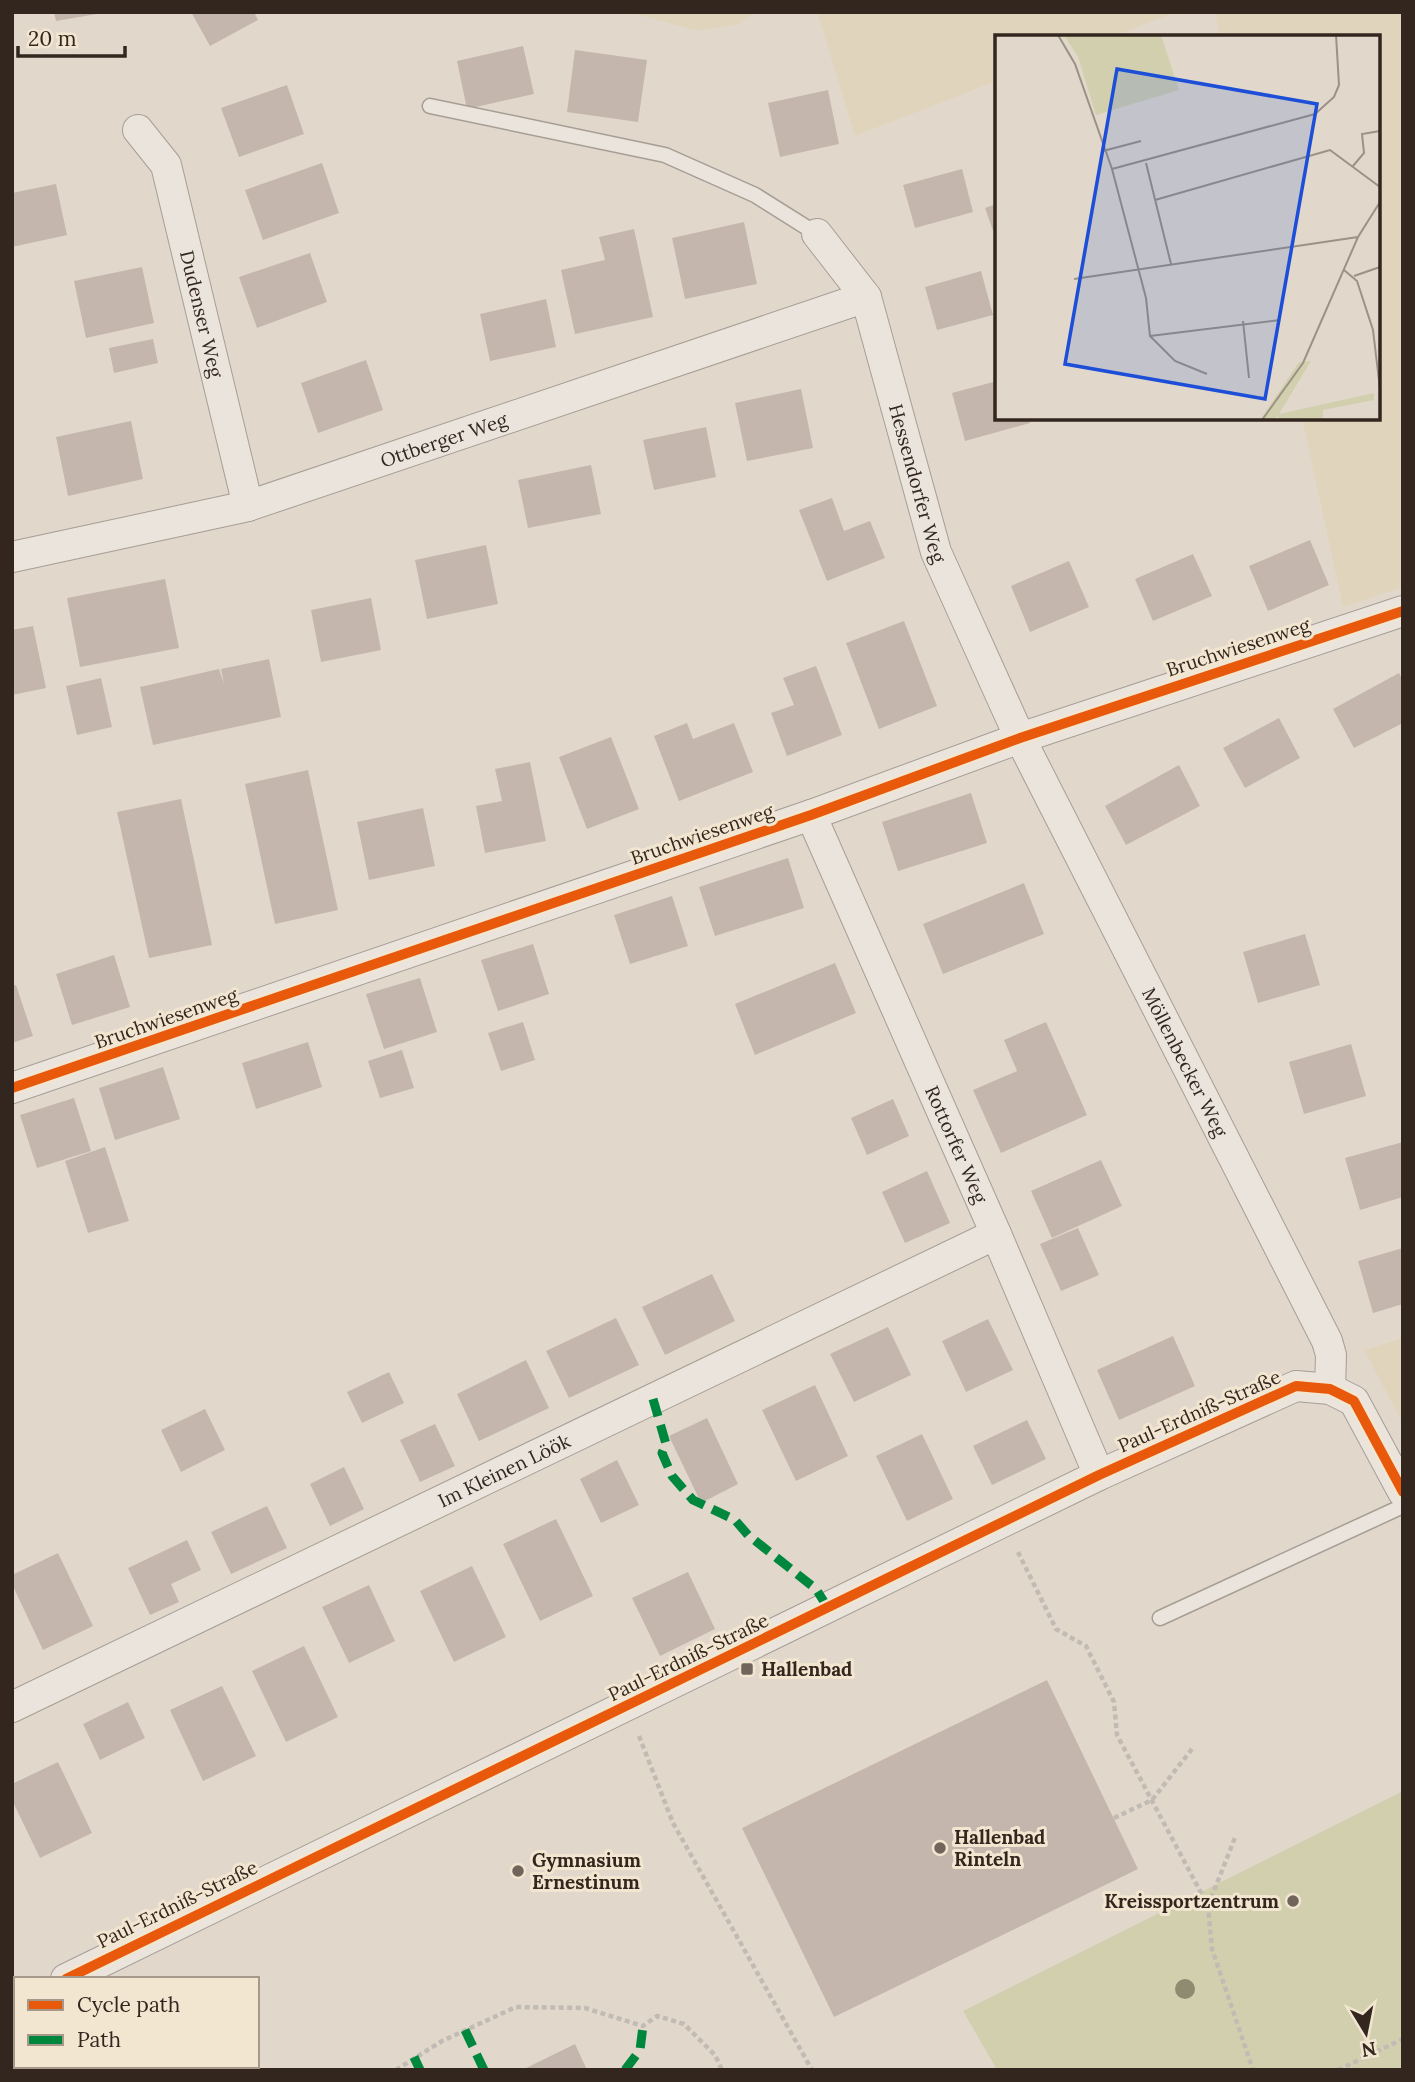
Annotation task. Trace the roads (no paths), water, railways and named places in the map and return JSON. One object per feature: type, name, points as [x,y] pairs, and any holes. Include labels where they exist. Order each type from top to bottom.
[{"type":"street","name":"Dudenser Weg","points":[[138,130],[166,165],[248,506]]},
{"type":"street","name":"Hessendorfer Weg","points":[[817,234],[866,298],[936,552],[1020,738]]},
{"type":"street","name":"Ottberger Weg","points":[[12,557],[248,506],[866,298]]},
{"type":"street","name":"Bruchwiesenweg","points":[[12,1088],[811,815],[1020,738],[1403,611]]},
{"type":"street","name":"Möllenbecker Weg","points":[[1020,738],[1326,1341],[1331,1354],[1330,1389]]},
{"type":"street","name":"Rottorfer Weg","points":[[811,815],[1099,1475]]},
{"type":"street","name":"Im Kleinen Löök","points":[[12,1707],[996,1234]]},
{"type":"street","name":"Paul-Erdniß-Straße","points":[[70,1977],[1099,1475],[1296,1386],[1330,1389]]},
{"type":"street","points":[[1330,1389],[1354,1401],[1403,1492]]},
{"type":"lane","points":[[430,106],[666,155],[755,195],[817,234]]},
{"type":"lane","points":[[1160,1618],[1403,1506]]},
{"type":"place","name":"Hallenbad","points":[[747,1669]]},
{"type":"place","name":"Hallenbad Rinteln","points":[[940,1848]]},
{"type":"place","name":"Gymnasium Ernestinum","points":[[518,1871]]},
{"type":"place","name":"Kreissportzentrum","points":[[1293,1901]]}]
